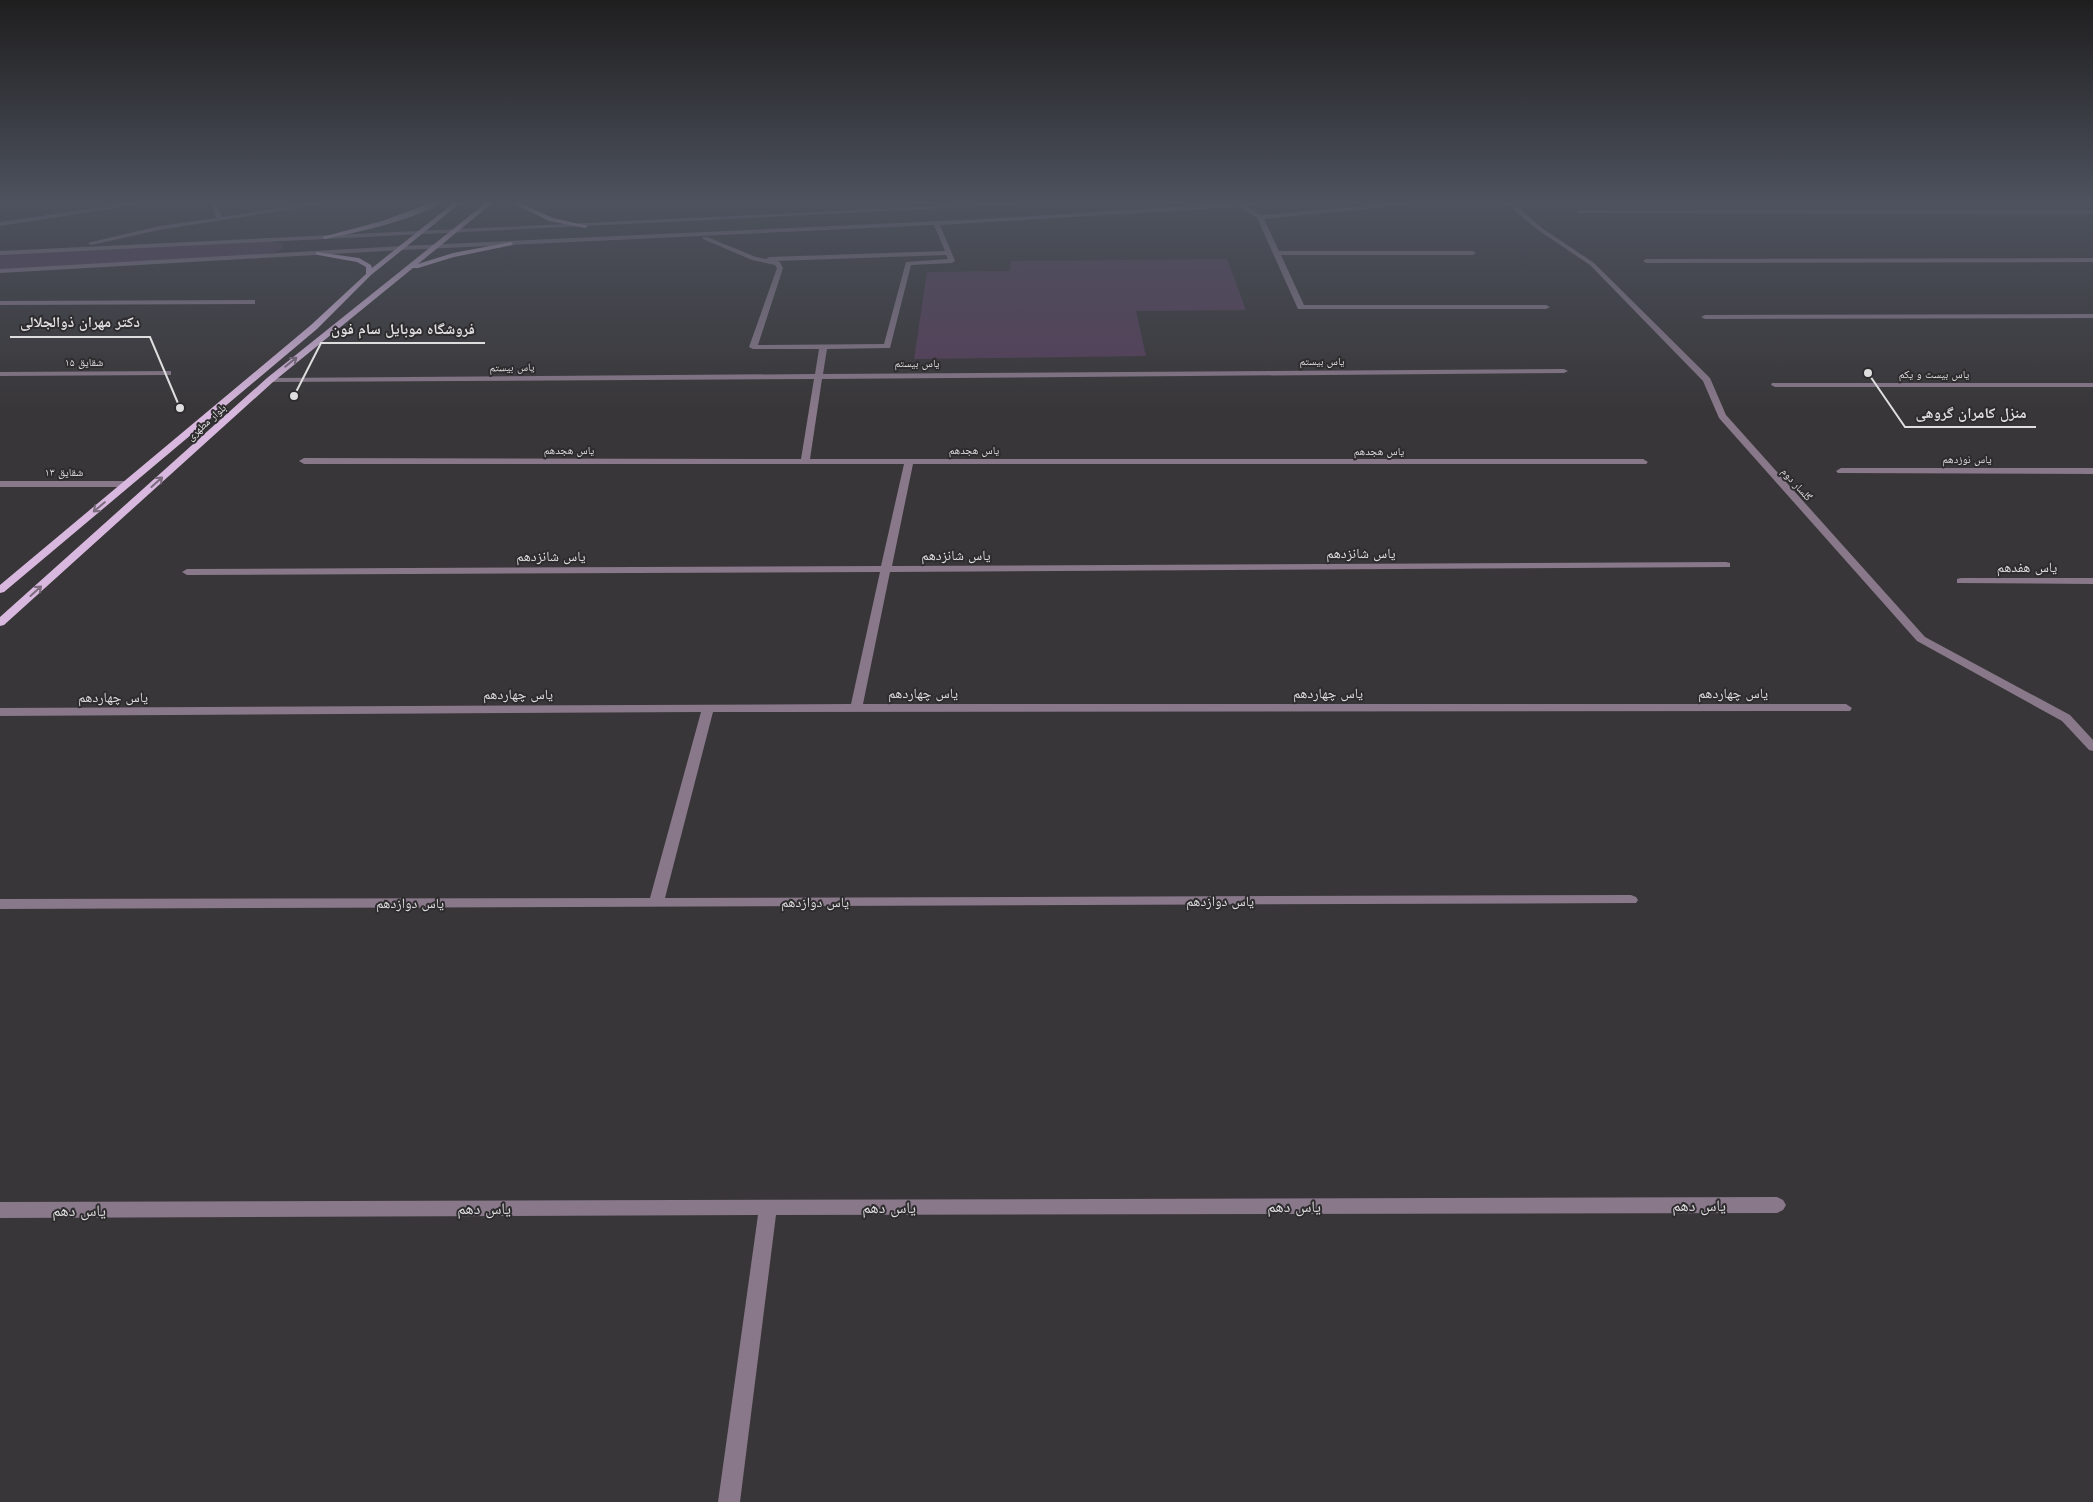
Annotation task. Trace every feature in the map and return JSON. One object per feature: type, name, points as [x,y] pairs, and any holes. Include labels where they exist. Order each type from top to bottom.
[{"type":"main road","name":"بلوار مطهری","points":[[0,590],[314,326],[373,271]]},
{"type":"main road","name":"بلوار مطهری","points":[[0,623],[270,380],[405,271]]},
{"type":"street","points":[[779,271],[753,348],[887,346],[906,271]]},
{"type":"street","points":[[1284,271],[1301,307],[1546,307]]},
{"type":"street","name":"گلسار دوم","points":[[1599,271],[1708,380],[1722,416],[1921,639],[2066,718],[2093,747]]},
{"type":"street","points":[[0,303],[252,302]]},
{"type":"street","points":[[1705,317],[2093,316]]},
{"type":"street","points":[[804,461],[823,347]]},
{"type":"street","name":"یاس بیستم","points":[[270,380],[1564,371]]},
{"type":"street","name":"شقایق ۱۵","points":[[0,374],[168,373]]},
{"type":"street","name":"یاس بیست و یکم","points":[[1775,385],[2093,385]]},
{"type":"street","name":"یاس هجدهم","points":[[304,461],[1643,462]]},
{"type":"street","points":[[856,708],[909,461]]},
{"type":"street","name":"یاس نوزدهم","points":[[1841,471],[2093,471]]},
{"type":"street","name":"شقایق ۱۳","points":[[0,484],[127,484]]},
{"type":"street","name":"یاس شانزدهم","points":[[187,572],[1726,565]]},
{"type":"street","name":"یاس هفدهم","points":[[1961,581],[2093,581]]},
{"type":"street","points":[[656,903],[708,708]]},
{"type":"street","name":"یاس چهاردهم","points":[[0,712],[708,708],[1846,708]]},
{"type":"street","name":"یاس دوازدهم","points":[[0,904],[1630,900]]},
{"type":"street","name":"یاس دهم","points":[[0,1210],[1778,1205]]},
{"type":"street","points":[[729,1502],[768,1207]]},
{"type":"shaded area","points":[[1232,271],[1246,310],[1136,311],[1146,356],[914,359],[927,272]]},
{"type":"place","name":"منزل کامران گروهی","points":[[1868,373]]},
{"type":"place","name":"فروشگاه موبایل سام فون","points":[[294,396]]},
{"type":"place","name":"دکتر مهران ذوالجلالی","points":[[180,408]]}]
